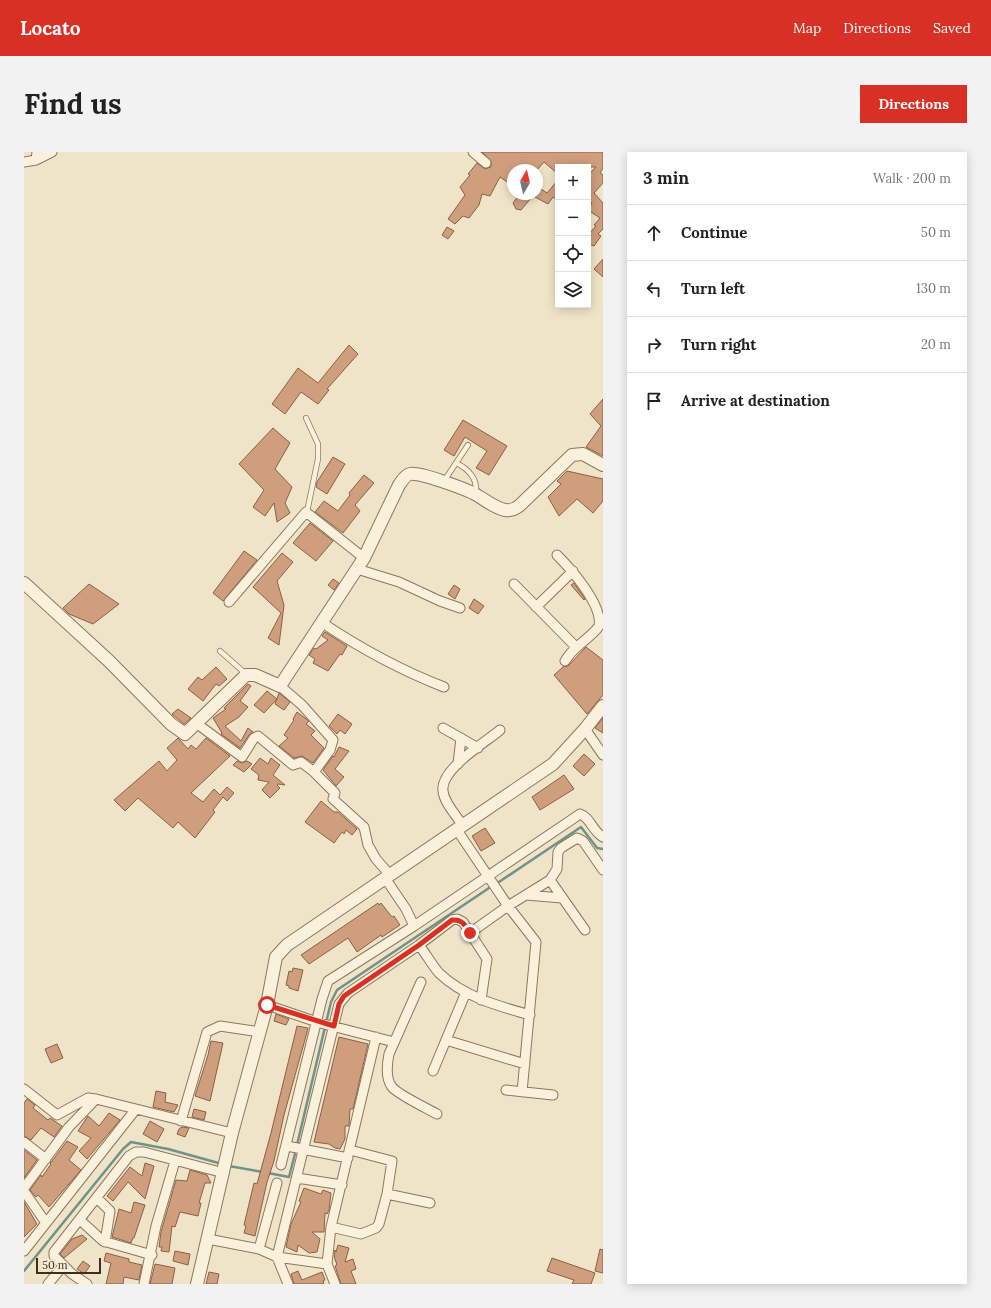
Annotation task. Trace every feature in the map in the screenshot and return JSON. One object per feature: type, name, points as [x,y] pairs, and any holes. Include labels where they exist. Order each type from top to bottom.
[{"type":"street","points":[[24,162],[36,156],[52,152]]},
{"type":"street","points":[[473,152],[486,163]]},
{"type":"street","points":[[280,686],[320,622],[360,563],[399,485],[406,477],[411,474],[420,475],[443,482],[475,494],[501,509],[514,510],[572,455],[583,454],[603,465]]},
{"type":"street","points":[[229,602],[307,512],[360,563],[440,601],[460,608]]},
{"type":"street","points":[[557,556],[573,570],[590,590],[601,607],[602,622],[564,661]]},
{"type":"street","points":[[536,606],[573,570]]},
{"type":"street","points":[[24,583],[109,661],[171,724],[186,734],[247,675],[255,675],[280,686],[302,705],[333,740],[330,750],[314,772]]},
{"type":"street","points":[[514,584],[576,648]]},
{"type":"street","points":[[320,622],[380,658],[418,677],[444,687]]},
{"type":"street","points":[[197,1284],[232,1132],[267,1005],[276,957],[282,948],[553,764],[585,729],[603,706]]},
{"type":"street","points":[[196,723],[242,757],[254,738],[258,736],[293,766],[301,762],[314,772],[335,793],[333,799],[364,827],[368,845],[406,909],[414,926]]},
{"type":"street","points":[[443,728],[478,748]]},
{"type":"street","points":[[585,729],[603,755]]},
{"type":"street","points":[[500,730],[450,771],[443,793],[460,828],[491,881],[536,942],[522,1092]]},
{"type":"street","points":[[458,764],[461,738]]},
{"type":"street","points":[[288,1284],[274,1255],[297,1178],[296,1147],[325,1024],[322,999],[328,981],[414,926],[491,881],[580,814],[586,818],[591,829],[603,837]]},
{"type":"street","points":[[470,933],[508,906],[550,880],[557,869],[558,852],[561,848],[581,837],[591,829]]},
{"type":"street","points":[[581,837],[601,865]]},
{"type":"street","points":[[550,880],[585,930]]},
{"type":"street","points":[[526,895],[562,898]]},
{"type":"street","points":[[282,1165],[296,1147],[325,1024],[344,996],[419,945],[452,920],[457,920],[463,922],[487,958],[481,1000]]},
{"type":"street","points":[[419,945],[439,972],[466,992],[481,1000],[530,1015]]},
{"type":"street","points":[[421,982],[394,1042],[387,1066],[388,1078],[392,1088],[437,1114]]},
{"type":"street","points":[[433,1072],[466,992]]},
{"type":"street","points":[[267,1005],[325,1024],[394,1042]]},
{"type":"street","points":[[181,1121],[207,1032],[220,1026],[260,1032]]},
{"type":"street","points":[[335,1284],[327,1264],[331,1227],[376,1037]]},
{"type":"street","points":[[446,1040],[525,1064]]},
{"type":"street","points":[[24,1090],[69,1127]]},
{"type":"street","points":[[506,1090],[553,1095]]},
{"type":"street","points":[[57,1116],[88,1098],[232,1132]]},
{"type":"street","points":[[46,1222],[24,1189],[69,1127],[96,1099]]},
{"type":"street","points":[[24,1251],[105,1151],[136,1109]]},
{"type":"street","points":[[24,1142],[46,1159]]},
{"type":"street","points":[[296,1147],[392,1161],[387,1194],[379,1224],[373,1230],[361,1234],[331,1227]]},
{"type":"street","points":[[87,1284],[63,1266],[54,1256],[54,1252],[133,1154],[144,1152],[175,1161],[224,1171]]},
{"type":"street","points":[[144,1284],[152,1255],[156,1226],[175,1161]]},
{"type":"street","points":[[297,1178],[342,1185]]},
{"type":"street","points":[[260,1250],[277,1183]]},
{"type":"street","points":[[387,1194],[430,1203]]},
{"type":"street","points":[[97,1198],[110,1211],[105,1242]]},
{"type":"street","points":[[80,1220],[105,1242],[152,1255]]},
{"type":"street","points":[[208,1239],[260,1250],[274,1255],[327,1264]]},
{"type":"street","points":[[48,1284],[63,1266]]},
{"type":"lane","points":[[306,418],[318,444],[318,459],[307,512]]},
{"type":"lane","points":[[443,482],[468,445]]},
{"type":"lane","points":[[456,463],[465,466],[469,471],[476,487],[475,494]]},
{"type":"lane","points":[[220,651],[247,675]]},
{"type":"building","points":[[482,152],[603,152],[603,168],[600,173],[603,175],[603,183],[594,193],[603,203],[603,229],[598,234],[601,236],[594,246],[591,245],[591,232],[600,218],[591,212],[591,172],[596,167],[591,167],[591,164],[555,164],[555,171],[544,162],[542,164],[507,164],[507,182],[500,177],[490,196],[482,194],[479,205],[469,218],[463,216],[455,224],[448,219],[465,195],[460,187],[470,175],[468,174],[477,163],[485,169],[491,167],[491,161]]},
{"type":"building","points":[[555,184],[555,199],[553,197],[548,204],[541,200],[543,200],[543,190],[547,193]]},
{"type":"building","points":[[515,200],[529,200],[521,210],[516,209],[513,203]]},
{"type":"building","points":[[447,227],[454,231],[448,239],[442,235]]},
{"type":"building","points":[[603,259],[603,277],[594,269]]},
{"type":"building","points":[[349,345],[358,354],[327,389],[329,390],[318,404],[301,392],[285,414],[272,404],[298,368],[318,383]]},
{"type":"building","points":[[603,399],[603,456],[586,447],[601,426],[590,414]]},
{"type":"building","points":[[463,420],[507,446],[489,475],[476,468],[487,451],[465,437],[454,456],[444,450]]},
{"type":"building","points":[[273,428],[290,443],[275,469],[292,487],[285,503],[290,513],[277,522],[274,503],[265,516],[253,507],[264,490],[239,464]]},
{"type":"building","points":[[333,457],[345,464],[327,494],[316,487],[317,482]]},
{"type":"building","points":[[567,471],[603,479],[603,501],[593,513],[577,499],[559,516],[548,497],[561,484],[557,481]]},
{"type":"building","points":[[364,475],[374,483],[355,505],[360,511],[343,533],[315,512],[324,501],[338,511],[350,495],[349,493]]},
{"type":"building","points":[[310,523],[333,541],[316,561],[293,543]]},
{"type":"building","points":[[244,551],[257,560],[223,601],[213,593]]},
{"type":"building","points":[[282,553],[293,562],[277,581],[284,605],[279,645],[268,638],[281,613],[253,587]]},
{"type":"building","points":[[333,579],[339,583],[334,590],[328,585]]},
{"type":"building","points":[[574,583],[585,599],[584,600],[571,585]]},
{"type":"building","points":[[89,584],[119,604],[93,624],[69,614],[63,608]]},
{"type":"building","points":[[454,585],[460,589],[455,599],[448,594]]},
{"type":"building","points":[[474,599],[484,606],[478,614],[469,608]]},
{"type":"building","points":[[325,632],[347,646],[342,655],[340,654],[328,671],[313,663],[315,659],[309,655],[314,648],[316,649],[328,640],[322,636]]},
{"type":"building","points":[[586,647],[603,660],[603,695],[587,714],[554,675],[563,667],[568,666]]},
{"type":"building","points":[[216,667],[227,679],[219,686],[216,684],[203,701],[188,689],[198,677],[202,680]]},
{"type":"building","points":[[248,684],[251,686],[240,701],[248,707],[239,717],[225,726],[241,741],[248,728],[253,732],[249,735],[240,748],[221,734],[222,733],[213,718],[226,709],[224,708]]},
{"type":"building","points":[[267,691],[277,699],[264,713],[254,705]]},
{"type":"building","points":[[279,693],[290,702],[284,710],[275,704]]},
{"type":"building","points":[[178,709],[191,718],[184,724],[172,714]]},
{"type":"building","points":[[297,712],[309,721],[306,724],[315,731],[311,735],[324,748],[313,763],[302,756],[294,758],[279,746],[288,738],[284,735],[294,720],[293,719]]},
{"type":"building","points":[[338,714],[352,724],[345,734],[340,730],[337,734],[329,726]]},
{"type":"building","points":[[603,718],[603,733],[595,728]]},
{"type":"building","points":[[178,738],[188,749],[191,745],[196,749],[206,738],[230,756],[191,793],[203,802],[214,789],[220,795],[227,787],[234,793],[227,801],[223,797],[213,810],[215,812],[195,838],[178,822],[173,828],[138,798],[125,811],[114,800],[159,761],[167,771],[177,760],[167,748]]},
{"type":"building","points":[[339,747],[349,751],[335,769],[344,777],[336,786],[323,770],[333,756],[334,757]]},
{"type":"building","points":[[584,754],[595,764],[584,776],[573,766]]},
{"type":"building","points":[[260,758],[268,764],[271,758],[280,765],[273,775],[285,785],[278,784],[277,785],[280,788],[270,798],[262,790],[269,782],[258,780],[259,775],[251,769]]},
{"type":"building","points":[[237,761],[242,763],[247,761],[252,764],[244,772],[233,765]]},
{"type":"building","points":[[564,775],[574,789],[540,810],[532,797]]},
{"type":"building","points":[[321,801],[334,812],[338,812],[357,829],[352,835],[346,830],[344,834],[342,832],[334,843],[305,822]]},
{"type":"building","points":[[485,828],[495,843],[481,851],[472,836]]},
{"type":"building","points":[[378,903],[379,905],[381,903],[392,917],[394,916],[400,925],[382,937],[381,935],[357,952],[348,938],[309,964],[301,955]]},
{"type":"building","points":[[293,968],[303,970],[298,991],[289,988],[289,986],[286,985],[289,971],[292,972]]},
{"type":"building","points":[[276,1014],[289,1019],[286,1025],[274,1021]]},
{"type":"building","points":[[297,1026],[308,1028],[284,1115],[255,1236],[244,1233],[246,1226],[244,1225],[254,1183],[257,1184],[271,1133]]},
{"type":"building","points":[[339,1037],[368,1044],[353,1109],[350,1109],[349,1126],[345,1126],[345,1139],[340,1149],[329,1144],[314,1142]]},
{"type":"building","points":[[211,1041],[223,1043],[210,1101],[195,1096]]},
{"type":"building","points":[[57,1044],[63,1058],[51,1063],[45,1049]]},
{"type":"building","points":[[156,1091],[166,1093],[165,1102],[178,1105],[174,1112],[153,1107]]},
{"type":"building","points":[[27,1099],[35,1105],[33,1108],[48,1120],[50,1118],[62,1126],[54,1137],[41,1128],[31,1140],[24,1136],[24,1103]]},
{"type":"building","points":[[194,1109],[206,1112],[204,1120],[192,1117]]},
{"type":"building","points":[[109,1113],[120,1120],[87,1159],[79,1151],[91,1138],[78,1131],[88,1116],[99,1126]]},
{"type":"building","points":[[150,1121],[164,1129],[157,1142],[143,1134]]},
{"type":"building","points":[[182,1127],[189,1128],[185,1137],[177,1134],[179,1129]]},
{"type":"building","points":[[67,1141],[78,1147],[69,1160],[81,1170],[49,1207],[38,1195],[36,1197],[30,1190],[41,1175],[42,1177],[51,1164],[50,1163]]},
{"type":"building","points":[[24,1150],[37,1160],[24,1178]]},
{"type":"building","points":[[145,1163],[154,1166],[145,1199],[128,1182],[113,1201],[107,1196],[130,1167],[142,1176]]},
{"type":"building","points":[[190,1170],[207,1175],[211,1183],[205,1183],[199,1203],[201,1203],[198,1216],[180,1212],[175,1227],[172,1226],[169,1252],[161,1251],[162,1247],[159,1247],[161,1232],[176,1180],[187,1181]]},
{"type":"building","points":[[304,1188],[321,1194],[323,1190],[331,1193],[329,1210],[327,1214],[325,1213],[324,1232],[312,1232],[320,1239],[317,1252],[309,1253],[298,1245],[297,1252],[286,1247],[291,1224],[301,1202],[299,1201]]},
{"type":"building","points":[[24,1202],[37,1224],[24,1237]]},
{"type":"building","points":[[134,1202],[145,1205],[131,1243],[112,1237],[119,1209],[131,1213]]},
{"type":"building","points":[[82,1235],[87,1239],[64,1258],[60,1254],[72,1239]]},
{"type":"building","points":[[338,1245],[349,1248],[345,1262],[353,1259],[356,1269],[351,1271],[356,1284],[341,1284],[335,1266],[337,1265],[334,1256]]},
{"type":"building","points":[[600,1249],[603,1250],[603,1273],[595,1271]]},
{"type":"building","points":[[175,1251],[190,1254],[188,1265],[173,1261]]},
{"type":"building","points":[[106,1253],[129,1259],[129,1262],[142,1265],[139,1280],[124,1277],[123,1284],[106,1284],[111,1263],[104,1261]]},
{"type":"building","points":[[552,1258],[595,1273],[591,1284],[572,1284],[574,1280],[547,1271]]},
{"type":"building","points":[[83,1261],[90,1266],[84,1274],[77,1269]]},
{"type":"building","points":[[155,1264],[175,1268],[172,1284],[150,1284]]},
{"type":"building","points":[[298,1271],[302,1280],[322,1272],[325,1280],[323,1281],[324,1284],[294,1284],[291,1274]]},
{"type":"building","points":[[209,1272],[219,1274],[217,1284],[206,1284]]},
{"type":"waterway","points":[[496,884],[581,827],[597,848],[603,849]]},
{"type":"waterway","points":[[297,1145],[331,1002],[337,990],[492,886]]},
{"type":"waterway","points":[[24,1271],[123,1149],[131,1142],[168,1149],[222,1164]]},
{"type":"waterway","points":[[268,1173],[289,1177],[296,1150]]},
{"type":"waterway","points":[[229,1166],[263,1172]]},
{"type":"route","points":[[267,1005],[320,1023],[334,1026],[339,1004],[348,992],[419,945],[452,920],[463,922],[470,933]]}]
